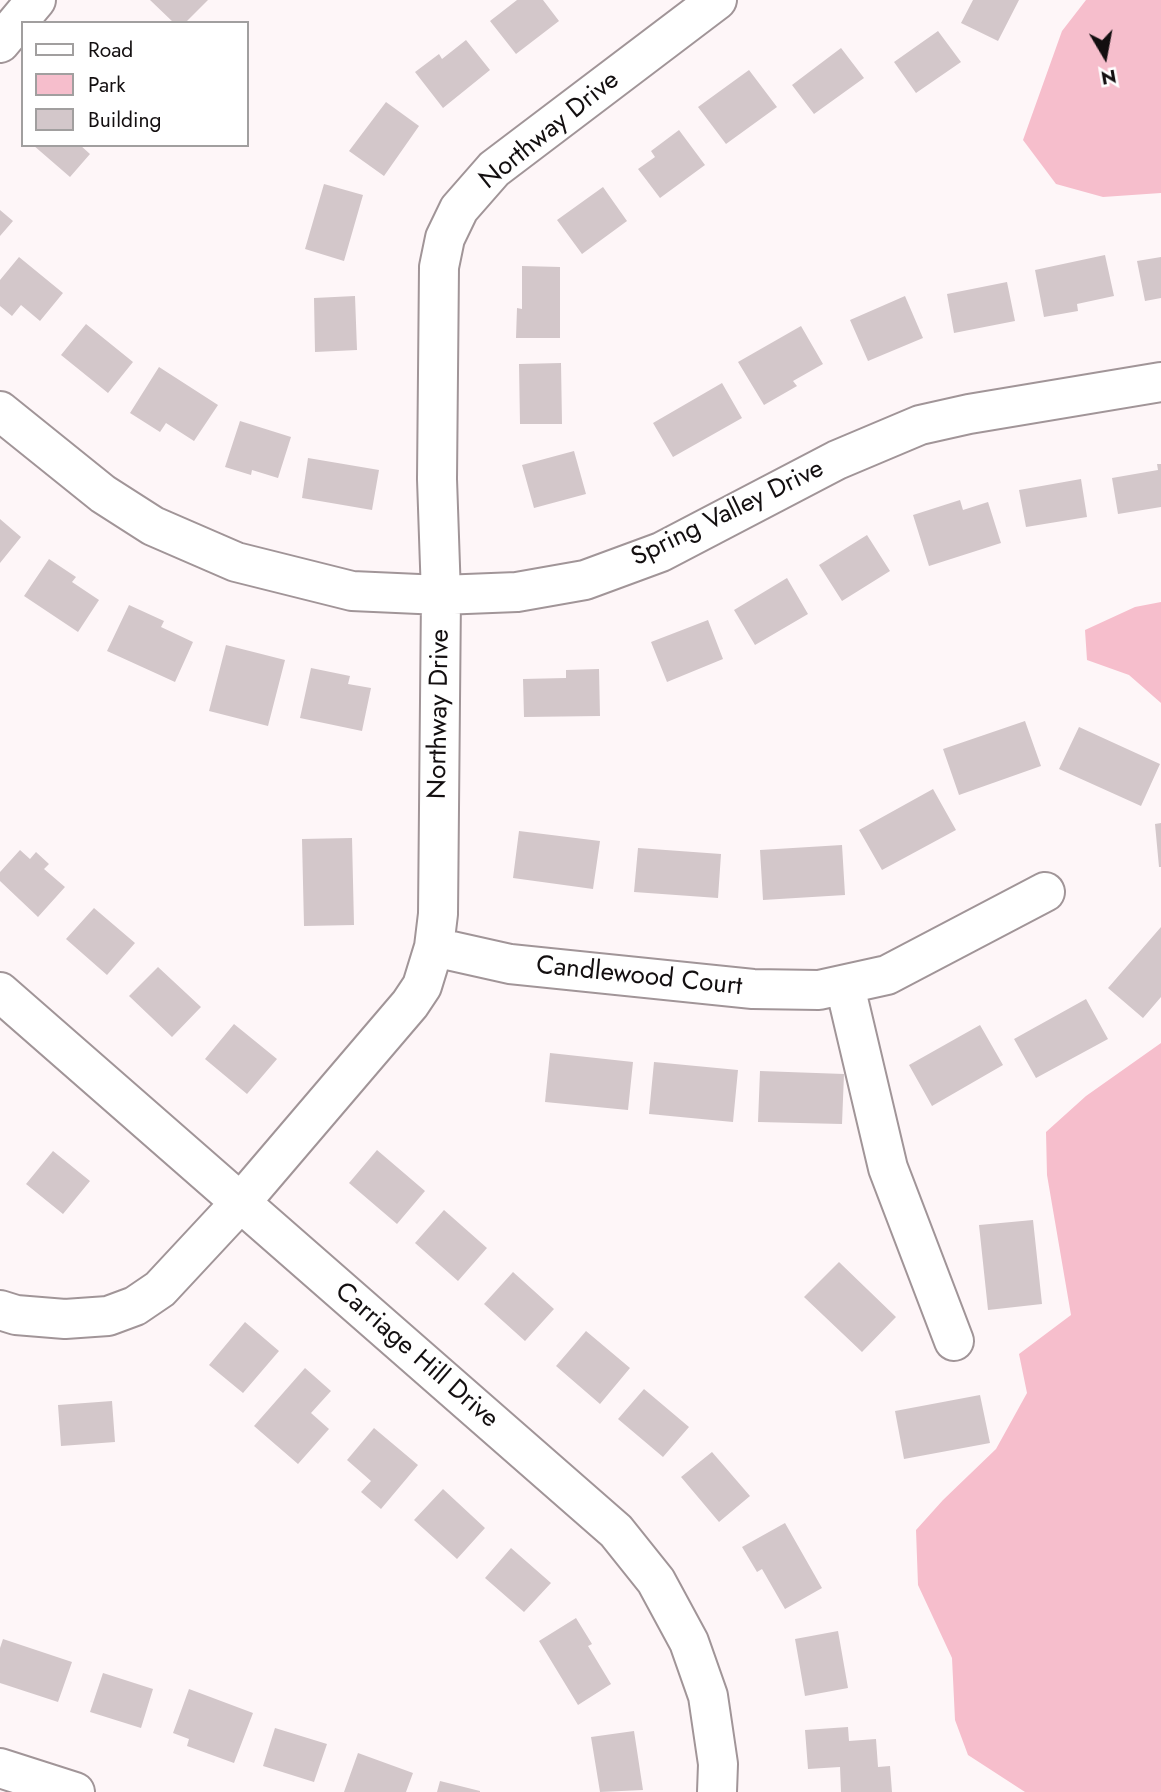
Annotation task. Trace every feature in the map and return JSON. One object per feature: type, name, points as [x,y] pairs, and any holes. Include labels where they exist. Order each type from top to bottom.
[{"type":"street","points":[[0,43],[36,0]]},
{"type":"street","name":"Northway Drive","points":[[0,1310],[16,1315],[65,1319],[108,1316],[135,1306],[160,1289],[241,1202],[410,1004],[422,986],[434,947],[438,914],[442,596],[437,479],[439,267],[445,238],[459,209],[494,169],[717,0]]},
{"type":"street","name":"Spring Valley Drive","points":[[0,411],[103,494],[153,526],[236,562],[352,591],[442,596],[517,592],[585,580],[660,552],[837,460],[920,425],[969,414],[1161,382]]},
{"type":"street","name":"Candlewood Court","points":[[434,947],[510,964],[753,989],[819,990],[887,975],[1045,892]]},
{"type":"street","points":[[845,986],[888,1168],[954,1341]]},
{"type":"street","name":"Carriage Hill Drive","points":[[0,992],[616,1531],[656,1581],[689,1642],[708,1696],[718,1764],[717,1792]]},
{"type":"street","points":[[0,1768],[75,1792]]},
{"type":"green space","points":[[1086,0],[1161,0],[1161,193],[1103,197],[1056,184],[1023,140],[1062,31]]},
{"type":"green space","points":[[1161,602],[1161,703],[1129,675],[1087,660],[1085,630],[1135,607]]},
{"type":"green space","points":[[1161,1043],[1161,1792],[1025,1792],[968,1755],[955,1720],[952,1658],[918,1585],[916,1530],[996,1449],[1027,1393],[1019,1354],[1071,1315],[1047,1175],[1046,1132],[1086,1096]]},
{"type":"building","points":[[150,0],[208,0],[187,21],[172,21]]},
{"type":"building","points":[[517,0],[543,0],[559,21],[516,54],[490,21]]},
{"type":"building","points":[[973,0],[1019,0],[998,41],[961,23]]},
{"type":"building","points":[[938,31],[961,62],[916,93],[894,62]]},
{"type":"building","points":[[466,40],[490,70],[443,108],[415,72],[439,54],[442,59]]},
{"type":"building","points":[[841,48],[864,78],[814,114],[792,85]]},
{"type":"building","points":[[749,70],[777,107],[726,144],[698,107]]},
{"type":"building","points":[[386,102],[419,126],[384,176],[349,151]]},
{"type":"building","points":[[679,130],[705,165],[660,198],[638,169],[655,157],[651,151]]},
{"type":"building","points":[[35,147],[82,147],[90,154],[70,177]]},
{"type":"building","points":[[324,184],[363,195],[344,261],[305,249]]},
{"type":"building","points":[[603,187],[627,221],[582,254],[557,220]]},
{"type":"building","points":[[0,210],[13,221],[0,236]]},
{"type":"building","points":[[1105,255],[1114,296],[1077,304],[1078,311],[1044,317],[1035,270]]},
{"type":"building","points":[[19,257],[63,293],[40,321],[21,305],[12,316],[0,306],[0,280]]},
{"type":"building","points":[[1161,257],[1161,298],[1145,301],[1137,261]]},
{"type":"building","points":[[522,266],[560,267],[560,338],[516,338],[517,308],[522,309]]},
{"type":"building","points":[[1007,282],[1015,321],[954,333],[947,294]]},
{"type":"building","points":[[355,296],[357,350],[315,352],[314,298]]},
{"type":"building","points":[[905,296],[923,338],[868,361],[850,320]]},
{"type":"building","points":[[86,324],[133,362],[108,393],[61,355]]},
{"type":"building","points":[[801,326],[823,364],[793,381],[797,386],[764,405],[738,362]]},
{"type":"building","points":[[561,363],[562,424],[520,424],[519,364]]},
{"type":"building","points":[[159,367],[218,405],[194,441],[166,423],[160,432],[130,413]]},
{"type":"building","points":[[722,383],[742,418],[673,457],[653,423]]},
{"type":"building","points":[[240,421],[291,437],[278,478],[252,470],[251,475],[225,467]]},
{"type":"building","points":[[574,451],[586,494],[534,508],[522,465]]},
{"type":"building","points":[[308,458],[379,470],[372,510],[302,498]]},
{"type":"building","points":[[1157,464],[1161,464],[1161,507],[1118,514],[1112,478],[1158,470]]},
{"type":"building","points":[[1081,479],[1087,517],[1026,527],[1019,490]]},
{"type":"building","points":[[960,500],[963,510],[988,502],[1001,543],[929,566],[913,515]]},
{"type":"building","points":[[0,519],[21,537],[0,563]]},
{"type":"building","points":[[867,535],[890,571],[842,601],[819,565]]},
{"type":"building","points":[[49,559],[76,577],[72,582],[99,600],[78,632],[24,596]]},
{"type":"building","points":[[787,578],[808,614],[755,645],[734,610]]},
{"type":"building","points":[[129,605],[164,621],[161,627],[193,642],[175,682],[107,651]]},
{"type":"building","points":[[708,620],[723,659],[667,682],[651,642]]},
{"type":"building","points":[[226,645],[285,660],[268,726],[209,711]]},
{"type":"building","points":[[311,668],[350,676],[348,684],[371,688],[362,731],[300,718]]},
{"type":"building","points":[[599,669],[600,716],[524,717],[523,679],[566,678],[566,670]]},
{"type":"building","points":[[1025,721],[1041,766],[959,795],[943,749]]},
{"type":"building","points":[[1079,727],[1160,764],[1141,806],[1059,769]]},
{"type":"building","points":[[933,789],[956,830],[882,870],[859,830]]},
{"type":"building","points":[[1161,823],[1161,867],[1159,867],[1155,824]]},
{"type":"building","points":[[519,831],[600,841],[593,889],[513,878]]},
{"type":"building","points":[[352,838],[354,925],[304,926],[302,839]]},
{"type":"building","points":[[842,845],[845,895],[763,900],[760,850]]},
{"type":"building","points":[[638,848],[721,854],[718,898],[634,892]]},
{"type":"building","points":[[20,850],[30,859],[36,852],[49,864],[44,869],[65,887],[38,917],[0,881],[0,872]]},
{"type":"building","points":[[94,908],[135,943],[107,975],[66,939]]},
{"type":"building","points":[[1161,927],[1161,997],[1143,1018],[1108,988]]},
{"type":"building","points":[[158,967],[201,1007],[172,1037],[129,996]]},
{"type":"building","points":[[1086,999],[1108,1039],[1036,1078],[1014,1039]]},
{"type":"building","points":[[234,1024],[277,1059],[247,1094],[205,1059]]},
{"type":"building","points":[[980,1025],[1003,1065],[932,1106],[909,1065]]},
{"type":"building","points":[[550,1053],[633,1062],[628,1110],[545,1102]]},
{"type":"building","points":[[654,1062],[738,1070],[733,1122],[649,1114]]},
{"type":"building","points":[[760,1071],[844,1074],[842,1124],[758,1122]]},
{"type":"building","points":[[377,1150],[425,1191],[397,1224],[349,1183]]},
{"type":"building","points":[[53,1151],[90,1181],[63,1214],[26,1184]]},
{"type":"building","points":[[444,1210],[487,1248],[458,1281],[415,1243]]},
{"type":"building","points":[[1033,1220],[1042,1304],[988,1310],[979,1225]]},
{"type":"building","points":[[839,1262],[896,1317],[862,1352],[804,1297]]},
{"type":"building","points":[[513,1272],[554,1309],[525,1341],[484,1304]]},
{"type":"building","points":[[245,1322],[279,1351],[243,1393],[209,1365]]},
{"type":"building","points":[[586,1331],[630,1368],[600,1404],[556,1366]]},
{"type":"building","points":[[305,1368],[331,1391],[311,1413],[329,1429],[298,1464],[254,1426]]},
{"type":"building","points":[[644,1389],[689,1427],[663,1457],[618,1419]]},
{"type":"building","points":[[980,1395],[990,1443],[904,1459],[895,1411]]},
{"type":"building","points":[[112,1401],[115,1442],[61,1446],[58,1405]]},
{"type":"building","points":[[374,1428],[418,1465],[381,1509],[361,1492],[371,1481],[347,1460]]},
{"type":"building","points":[[712,1452],[750,1496],[719,1522],[681,1477]]},
{"type":"building","points":[[443,1489],[485,1528],[457,1559],[414,1520]]},
{"type":"building","points":[[785,1523],[822,1588],[785,1609],[762,1569],[757,1572],[742,1547]]},
{"type":"building","points":[[511,1548],[551,1583],[524,1612],[485,1578]]},
{"type":"building","points":[[576,1618],[592,1644],[588,1646],[611,1684],[578,1705],[539,1641]]},
{"type":"building","points":[[838,1631],[848,1688],[805,1696],[795,1639]]},
{"type":"building","points":[[3,1639],[72,1662],[58,1702],[0,1683],[0,1648]]},
{"type":"building","points":[[103,1673],[153,1689],[141,1728],[90,1712]]},
{"type":"building","points":[[189,1689],[253,1713],[234,1763],[187,1746],[189,1739],[173,1733]]},
{"type":"building","points":[[848,1727],[849,1741],[876,1739],[878,1767],[890,1766],[892,1792],[841,1792],[840,1767],[808,1769],[805,1730]]},
{"type":"building","points":[[275,1728],[327,1744],[314,1782],[263,1766]]},
{"type":"building","points":[[634,1731],[643,1790],[600,1792],[591,1737]]},
{"type":"building","points":[[358,1753],[413,1773],[406,1792],[344,1792]]},
{"type":"building","points":[[440,1781],[480,1791],[480,1792],[437,1792]]}]
